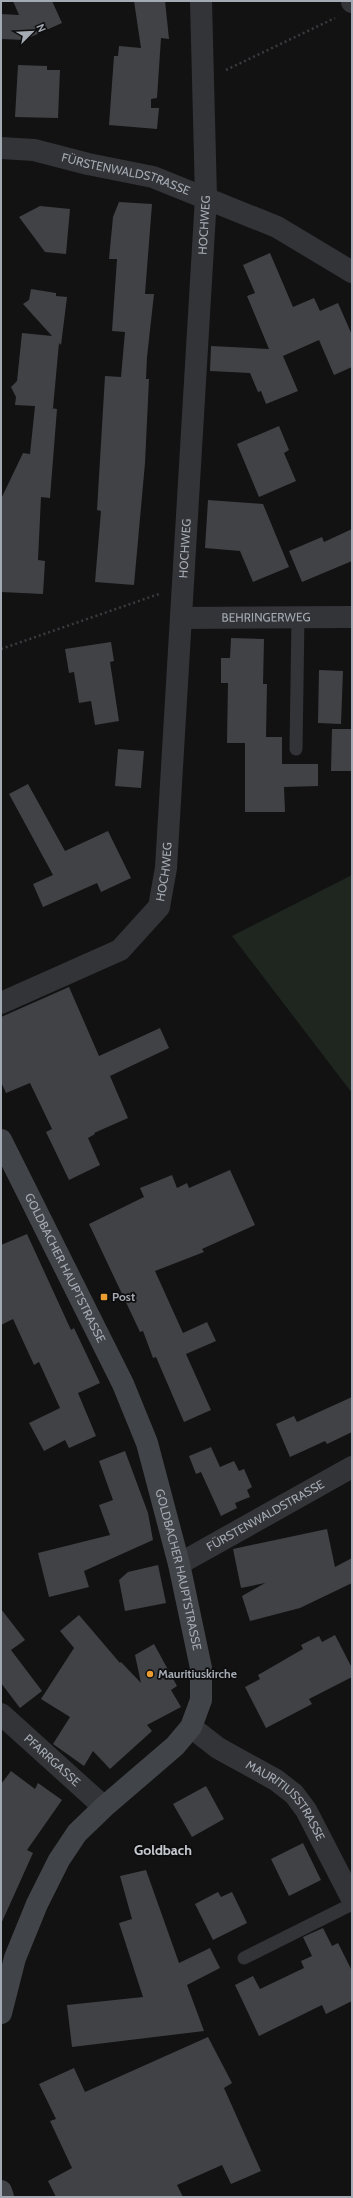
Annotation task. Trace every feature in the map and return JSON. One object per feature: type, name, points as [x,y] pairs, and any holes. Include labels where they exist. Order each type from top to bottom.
[{"type":"street","name":"HOCHWEG","points":[[1,1004],[120,950],[159,907],[166,868],[206,197],[200,1]]},
{"type":"street","name":"FÜRSTENWALDSTRASSE","points":[[1,148],[34,150],[88,164],[153,177],[206,197],[276,227],[352,272]]},
{"type":"street","name":"BEHRINGERWEG","points":[[180,618],[352,617]]},
{"type":"street","name":"GOLDBACHER HAUPTSTRASSE","points":[[1,1140],[123,1384],[147,1442],[179,1564],[201,1668],[201,1700],[191,1727],[175,1746],[104,1807],[77,1833],[59,1860],[37,1904],[15,1958],[1,2013]]},
{"type":"street","name":"FÜRSTENWALDSTRASSE","points":[[179,1564],[352,1467]]},
{"type":"street","name":"PFARRGASSE","points":[[1,1714],[104,1807]]},
{"type":"street","name":"MAURITIUSSTRASSE","points":[[191,1727],[218,1748],[276,1780],[294,1794],[306,1810],[352,1899]]},
{"type":"street","points":[[1,2192],[3,2197]]},
{"type":"lane","points":[[296,749],[298,617]]},
{"type":"lane","points":[[244,1958],[352,1904]]},
{"type":"path","points":[[203,81],[347,7]]},
{"type":"path","points":[[1,650],[182,586]]},
{"type":"shaded area","points":[[352,875],[352,1093],[232,936]]},
{"type":"building","points":[[13,1],[52,1],[62,23],[24,40],[1,39],[1,14],[19,15]]},
{"type":"building","points":[[134,1],[165,1],[169,39],[161,38],[157,98],[151,99],[151,108],[159,108],[157,129],[109,125],[114,56],[118,56],[119,46],[141,48]]},
{"type":"building","points":[[18,65],[47,66],[47,70],[60,70],[58,118],[15,117]]},
{"type":"building","points":[[119,202],[152,204],[145,294],[154,294],[147,357],[146,379],[149,379],[145,463],[134,585],[95,582],[101,511],[97,510],[105,376],[121,377],[125,332],[112,331],[117,259],[109,259],[113,217]]},
{"type":"building","points":[[40,206],[70,209],[66,254],[45,252],[19,217]]},
{"type":"building","points":[[270,253],[293,307],[314,298],[320,311],[338,303],[352,335],[352,367],[334,375],[319,340],[283,356],[298,391],[266,404],[261,391],[258,392],[250,373],[210,371],[211,346],[269,349],[247,296],[255,293],[243,265]]},
{"type":"building","points":[[31,289],[56,293],[56,296],[67,297],[61,345],[59,343],[53,408],[51,408],[57,409],[50,498],[41,497],[38,560],[45,561],[43,594],[1,592],[1,499],[23,453],[30,454],[35,406],[15,405],[16,397],[11,387],[17,381],[22,333],[52,336],[23,304],[29,300]]},
{"type":"building","points":[[279,426],[289,450],[284,453],[296,481],[259,497],[237,444]]},
{"type":"building","points":[[208,500],[263,504],[289,567],[253,582],[240,551],[205,548]]},
{"type":"building","points":[[352,529],[352,561],[302,582],[289,551],[322,537],[324,542]]},
{"type":"building","points":[[231,638],[264,639],[263,684],[267,684],[266,737],[282,737],[282,764],[318,764],[318,786],[284,787],[285,812],[245,812],[245,743],[227,743],[228,683],[221,683],[221,658],[230,658]]},
{"type":"building","points":[[111,642],[114,661],[110,662],[119,721],[95,725],[91,701],[79,703],[74,672],[69,673],[65,649]]},
{"type":"building","points":[[319,670],[343,671],[341,724],[318,723]]},
{"type":"building","points":[[332,729],[352,729],[352,771],[331,771]]},
{"type":"building","points":[[118,749],[144,751],[141,788],[115,786]]},
{"type":"building","points":[[28,784],[65,851],[108,831],[131,878],[101,892],[97,883],[43,907],[33,884],[53,875],[9,794]]},
{"type":"building","points":[[69,987],[99,1056],[160,1028],[169,1048],[110,1076],[128,1118],[94,1133],[95,1134],[88,1138],[100,1165],[69,1180],[46,1132],[52,1129],[30,1083],[6,1093],[1,1082],[1,1017]]},
{"type":"building","points":[[230,1170],[255,1225],[202,1249],[204,1252],[155,1271],[183,1333],[207,1322],[216,1341],[186,1354],[211,1410],[184,1422],[156,1357],[153,1358],[143,1331],[140,1332],[89,1224],[144,1197],[140,1188],[172,1175],[177,1188],[187,1183],[189,1188]]},
{"type":"building","points":[[27,1234],[71,1330],[74,1328],[100,1383],[78,1393],[96,1436],[69,1448],[65,1440],[44,1451],[29,1423],[60,1408],[39,1362],[34,1365],[13,1319],[1,1325],[1,1245]]},
{"type":"building","points":[[352,1397],[352,1432],[327,1444],[325,1441],[290,1457],[276,1424],[294,1416],[297,1422]]},
{"type":"building","points":[[211,1447],[220,1467],[234,1461],[239,1471],[244,1469],[252,1487],[247,1490],[250,1497],[235,1503],[237,1508],[221,1516],[201,1472],[196,1474],[189,1456]]},
{"type":"building","points":[[125,1451],[148,1513],[153,1540],[84,1571],[89,1587],[49,1597],[38,1553],[110,1535],[99,1505],[113,1500],[99,1461]]},
{"type":"building","points":[[327,1529],[335,1567],[352,1558],[352,1583],[300,1608],[250,1621],[242,1596],[265,1583],[241,1588],[233,1549]]},
{"type":"building","points":[[158,1565],[166,1603],[125,1611],[119,1580],[128,1572]]},
{"type":"building","points":[[1,1609],[25,1640],[11,1650],[42,1691],[20,1708],[1,1683]]},
{"type":"building","points":[[79,1615],[120,1663],[121,1662],[141,1683],[135,1655],[154,1644],[177,1686],[171,1690],[181,1707],[147,1725],[152,1731],[110,1769],[93,1751],[84,1766],[53,1744],[70,1717],[41,1699],[74,1648],[60,1631]]},
{"type":"building","points":[[335,1635],[352,1668],[352,1677],[309,1699],[312,1704],[266,1728],[245,1687],[260,1679],[258,1675],[303,1649],[301,1645],[319,1636],[322,1642]]},
{"type":"building","points":[[11,1771],[35,1789],[38,1783],[62,1800],[27,1850],[33,1853],[1,1924],[1,1784]]},
{"type":"building","points":[[206,1786],[224,1819],[192,1837],[173,1804]]},
{"type":"building","points":[[303,1843],[321,1880],[289,1896],[271,1859]]},
{"type":"building","points":[[146,1870],[179,1963],[210,1948],[220,1968],[187,1985],[204,2031],[72,2047],[67,2005],[143,1997],[119,1923],[132,1919],[120,1876]]},
{"type":"building","points":[[218,1892],[221,1897],[232,1892],[247,1923],[213,1940],[195,1904]]},
{"type":"building","points":[[323,1928],[332,1946],[338,1943],[352,1971],[352,2001],[326,2014],[322,2005],[259,2036],[235,1985],[253,1976],[260,1989],[304,1968],[301,1961],[312,1956],[303,1937]]},
{"type":"building","points":[[208,2037],[232,2083],[224,2088],[261,2171],[231,2184],[222,2165],[177,2185],[183,2197],[56,2197],[48,2181],[72,2168],[50,2121],[56,2119],[39,2084],[74,2068],[85,2092]]},
{"type":"place","name":"Post","points":[[104,1297]]},
{"type":"place","name":"Mauritiuskirche","points":[[150,1674]]},
{"type":"district","name":"Goldbach","points":[[163,1850]]}]
